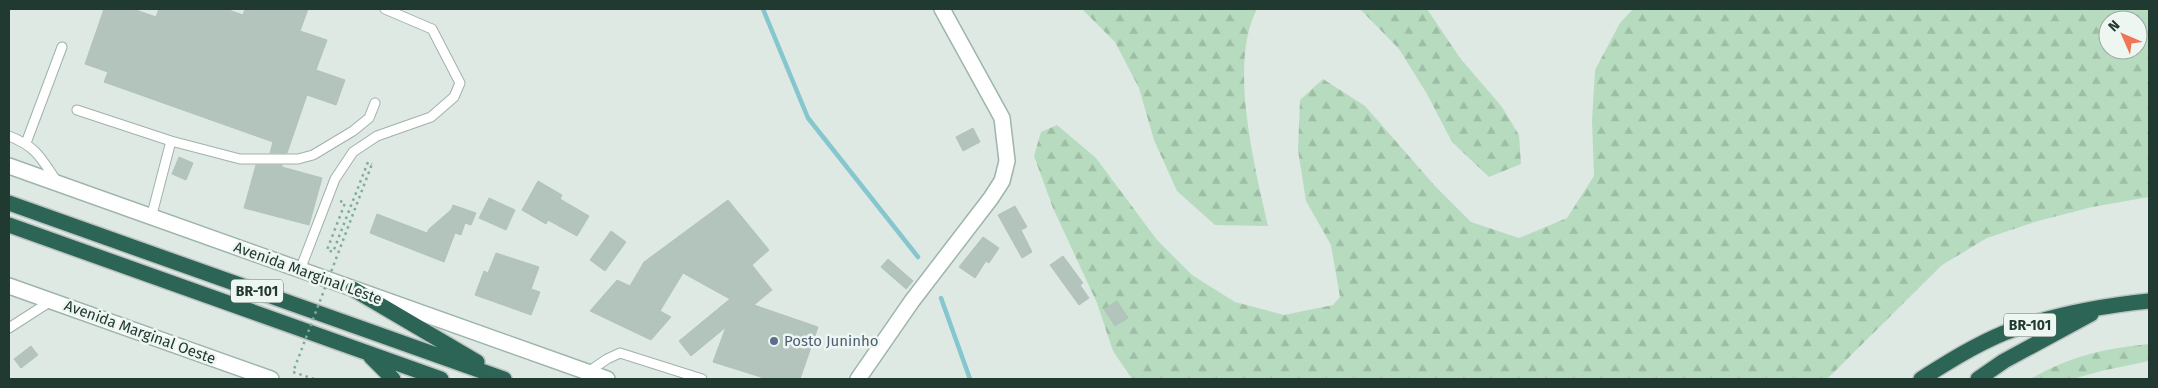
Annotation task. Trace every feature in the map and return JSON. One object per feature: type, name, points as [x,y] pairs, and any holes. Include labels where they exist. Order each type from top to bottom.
[{"type":"highway","name":"BR-101","points":[[9,203],[505,379]]},
{"type":"highway","name":"BR-101","points":[[9,225],[441,379]]},
{"type":"highway","points":[[353,289],[505,379]]},
{"type":"highway","name":"BR-101","points":[[1921,379],[1958,355],[2003,333],[2045,320],[2107,305],[2149,301]]},
{"type":"highway","points":[[1978,379],[2004,361],[2107,305]]},
{"type":"highway","points":[[366,352],[394,379]]},
{"type":"main road","points":[[858,379],[912,301],[1002,182],[1006,161],[1002,118],[942,9]]},
{"type":"main road","name":"Avenida Marginal Leste","points":[[9,166],[607,379]]},
{"type":"main road","name":"Avenida Marginal Oeste","points":[[9,286],[271,379]]},
{"type":"lane","points":[[300,270],[335,179],[353,152],[377,136],[430,117],[454,98],[460,83],[432,29],[386,9]]},
{"type":"lane","points":[[26,143],[62,47]]},
{"type":"lane","points":[[77,110],[171,141],[240,159],[298,159],[313,155],[353,131],[369,118],[375,103]]},
{"type":"lane","points":[[9,136],[26,143],[40,155],[58,184]]},
{"type":"lane","points":[[151,218],[171,141]]},
{"type":"lane","points":[[9,328],[51,301]]},
{"type":"lane","points":[[588,372],[606,359],[620,353],[702,379]]},
{"type":"path","points":[[314,379],[293,372],[372,164],[368,162],[334,252],[327,250],[345,203],[329,197]]},
{"type":"green space","points":[[1082,9],[1257,9],[1249,32],[1245,58],[1244,86],[1251,146],[1268,226],[1215,225],[1177,191],[1154,140],[1139,88],[1115,42]]},
{"type":"green space","points":[[1360,9],[1427,9],[1460,58],[1502,107],[1519,135],[1521,164],[1489,177],[1452,142],[1427,94],[1399,49]]},
{"type":"green space","points":[[1633,9],[2149,9],[2149,197],[2092,207],[2038,221],[1987,238],[1942,265],[1827,379],[1132,379],[1113,351],[1097,303],[1053,208],[1034,156],[1041,132],[1057,125],[1096,158],[1157,240],[1192,275],[1235,302],[1284,315],[1333,305],[1340,297],[1331,245],[1306,201],[1298,150],[1300,100],[1323,79],[1365,106],[1435,186],[1471,222],[1519,238],[1567,218],[1594,176],[1592,121],[1595,70],[1620,23]]},
{"type":"green space","points":[[2149,344],[2149,361],[2073,379],[2030,379],[2073,359],[2116,348]]},
{"type":"building","points":[[104,9],[133,9],[156,17],[159,9],[226,9],[243,15],[245,9],[308,9],[300,31],[327,40],[316,70],[345,80],[336,105],[307,95],[287,153],[270,153],[273,142],[104,82],[108,72],[85,64]]},
{"type":"building","points":[[973,128],[980,142],[963,151],[956,137]]},
{"type":"building","points":[[179,157],[193,163],[186,180],[172,174]]},
{"type":"building","points":[[256,165],[282,165],[282,167],[322,178],[309,225],[244,208]]},
{"type":"building","points":[[538,181],[562,195],[560,199],[589,216],[577,236],[548,220],[546,224],[522,210]]},
{"type":"building","points":[[489,198],[515,210],[506,230],[479,218]]},
{"type":"building","points":[[728,200],[769,250],[752,265],[772,290],[754,305],[818,327],[800,379],[767,379],[713,362],[726,327],[691,356],[679,341],[730,299],[683,273],[660,311],[671,317],[651,340],[590,311],[617,280],[630,286],[644,262]]},
{"type":"building","points":[[453,205],[476,213],[471,225],[465,223],[461,235],[455,233],[444,262],[370,233],[377,214],[427,233],[429,229],[451,210]]},
{"type":"building","points":[[1015,206],[1027,227],[1021,230],[1032,252],[1022,258],[998,215]]},
{"type":"building","points":[[611,231],[626,242],[605,271],[590,260]]},
{"type":"building","points":[[983,237],[999,248],[989,263],[986,261],[975,278],[959,267]]},
{"type":"building","points":[[496,253],[539,267],[531,289],[540,292],[531,315],[475,295],[484,271],[488,273]]},
{"type":"building","points":[[1063,256],[1083,283],[1080,285],[1089,298],[1079,305],[1050,265]]},
{"type":"building","points":[[888,259],[913,281],[906,289],[881,267]]},
{"type":"building","points":[[1117,301],[1128,318],[1115,326],[1104,309]]},
{"type":"building","points":[[31,346],[38,355],[21,368],[14,359]]},
{"type":"waterway","points":[[763,9],[808,118],[918,257]]},
{"type":"waterway","points":[[941,298],[970,379]]},
{"type":"place","name":"Posto Juninho","points":[[774,341]]}]
